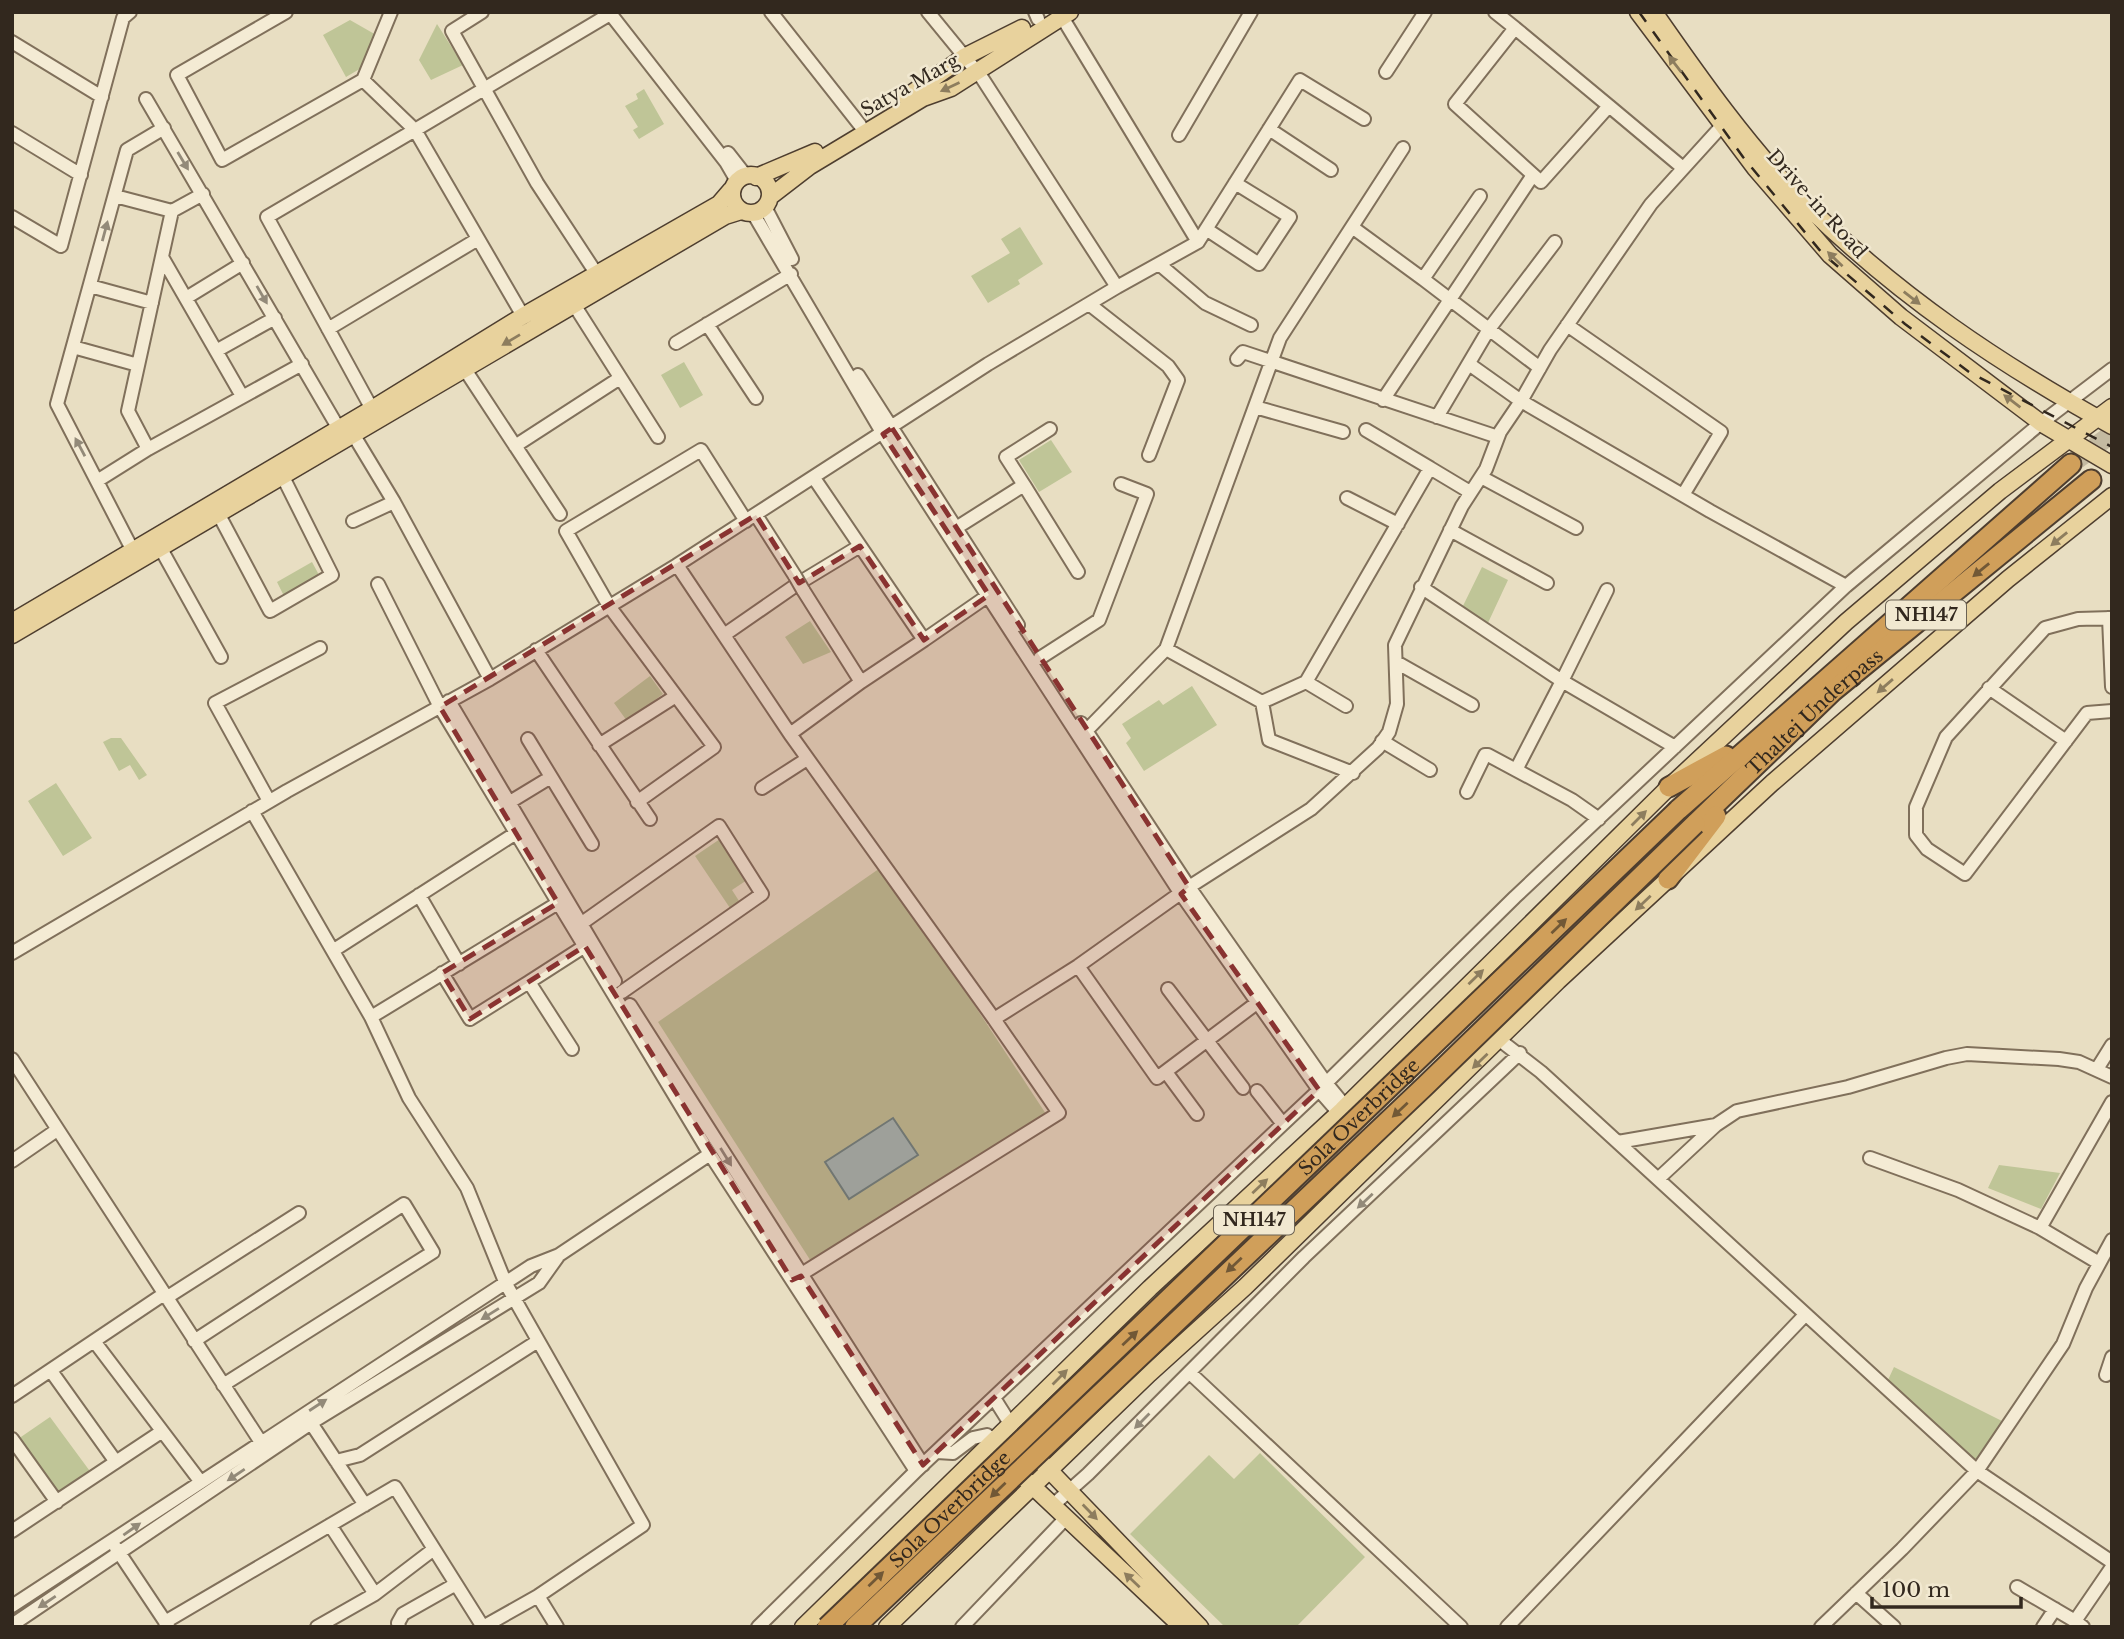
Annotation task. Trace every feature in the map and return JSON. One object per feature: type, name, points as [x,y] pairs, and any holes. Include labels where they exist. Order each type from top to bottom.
[{"type":"highway","name":"Thaltej Underpass","points":[[1740,754],[2071,464]]},
{"type":"highway","name":"Thaltej Underpass","points":[[1735,785],[1833,691],[2091,480]]},
{"type":"highway","points":[[1669,788],[1717,758],[1740,754]]},
{"type":"highway","name":"Sola Overbridge","points":[[827,1627],[1678,810],[1740,754]]},
{"type":"highway","points":[[1668,879],[1726,802],[1735,785]]},
{"type":"highway","name":"Sola Overbridge","points":[[855,1627],[1415,1096],[1735,785]]},
{"type":"main road","name":"Drive-in Road","points":[[1638,12],[1727,120],[1830,255],[1901,317],[2041,423],[2112,465]]},
{"type":"main road","name":"Drive-in Road","points":[[1654,12],[1727,120],[1805,203],[1884,276],[1959,334],[2104,422]]},
{"type":"main road","name":"Satya Marg","points":[[743,181],[805,159],[911,94],[964,57],[1051,14]]},
{"type":"main road","name":"Satya Marg","points":[[529,319],[573,303],[725,216],[758,207],[810,166],[901,111],[977,72],[1051,14]]},
{"type":"main road","points":[[12,635],[283,477],[372,410],[719,204],[743,181],[767,183],[758,207],[733,202],[743,181]]},
{"type":"main road","points":[[12,622],[133,551],[464,368],[529,319]]},
{"type":"main road","points":[[803,1627],[1150,1288],[1342,1110],[1669,788],[1846,622],[2000,491],[2068,440],[2104,422],[2112,407]]},
{"type":"main road","points":[[887,1627],[1501,1041],[1558,981],[1668,879],[1782,774],[2008,579],[2112,496]]},
{"type":"main road","points":[[1012,1425],[1049,1473],[1069,1490],[1200,1627]]},
{"type":"main road","points":[[995,1441],[1031,1487],[1182,1627]]},
{"type":"street","points":[[286,12],[177,75],[222,160],[363,80],[391,12]]},
{"type":"street","points":[[482,12],[452,31],[537,183],[597,276]]},
{"type":"street","points":[[771,12],[860,125]]},
{"type":"street","points":[[928,12],[977,72],[1117,287]]},
{"type":"street","points":[[1179,135],[1251,12]]},
{"type":"street","points":[[1386,72],[1424,12]]},
{"type":"street","points":[[1495,12],[1684,168]]},
{"type":"street","points":[[372,410],[267,217],[612,13],[726,163],[743,181]]},
{"type":"street","points":[[12,217],[61,246],[122,14]]},
{"type":"street","points":[[1051,14],[1198,242]]},
{"type":"street","points":[[1515,29],[1455,104],[1541,182],[1609,106]]},
{"type":"street","points":[[12,42],[102,97]]},
{"type":"street","points":[[363,80],[415,130],[478,239],[529,319]]},
{"type":"street","points":[[12,953],[252,811],[491,679],[677,565],[988,364],[1198,242],[1300,80],[1364,119]]},
{"type":"street","points":[[146,99],[302,365],[394,502],[491,679]]},
{"type":"street","points":[[994,1019],[1078,966],[1185,891],[1311,809],[1353,773],[1382,741],[1389,732],[1397,704],[1395,645],[1421,587],[1481,477],[1498,438],[1567,325],[1651,204],[1727,120]]},
{"type":"street","points":[[133,551],[57,404],[127,150],[163,128]]},
{"type":"street","points":[[1269,128],[1331,170]]},
{"type":"street","points":[[12,133],[81,174]]},
{"type":"street","points":[[1086,731],[1166,649],[1280,338],[1403,148]]},
{"type":"street","points":[[1383,400],[1533,175]]},
{"type":"street","points":[[1206,229],[1259,264],[1290,217],[1235,183]]},
{"type":"street","points":[[115,195],[172,211],[203,194]]},
{"type":"street","points":[[1423,279],[1480,196]]},
{"type":"street","points":[[758,207],[791,274],[989,595],[1258,1002],[1342,1110]]},
{"type":"street","points":[[758,207],[802,277],[888,431],[956,528],[1185,891],[1322,1087]]},
{"type":"street","points":[[148,449],[128,411],[172,211]]},
{"type":"street","points":[[1352,227],[1540,368]]},
{"type":"street","points":[[328,329],[478,239]]},
{"type":"street","points":[[1437,417],[1489,329],[1555,242]]},
{"type":"street","points":[[162,257],[243,396]]},
{"type":"street","points":[[186,298],[243,263]]},
{"type":"street","points":[[1159,264],[1205,303],[1251,325]]},
{"type":"street","points":[[676,342],[791,274]]},
{"type":"street","points":[[90,286],[152,303]]},
{"type":"street","points":[[573,303],[658,437]]},
{"type":"street","points":[[1089,304],[1168,366],[1178,380],[1149,455]]},
{"type":"street","points":[[216,351],[275,318]]},
{"type":"street","points":[[707,324],[756,398]]},
{"type":"street","points":[[1567,325],[1721,432],[1683,495]]},
{"type":"street","points":[[73,347],[138,365]]},
{"type":"street","points":[[1237,359],[1243,352],[1498,438]]},
{"type":"street","points":[[1469,364],[1521,401],[1846,586]]},
{"type":"street","points":[[97,481],[148,449],[302,365]]},
{"type":"street","points":[[464,368],[560,514]]},
{"type":"street","points":[[758,1627],[919,1468],[1846,586],[2041,423],[2112,369]]},
{"type":"street","points":[[515,446],[620,378]]},
{"type":"street","points":[[1255,407],[1343,432]]},
{"type":"street","points":[[1050,429],[1006,457],[1078,572]]},
{"type":"street","points":[[1366,430],[1471,492]]},
{"type":"street","points":[[637,802],[714,747],[609,606],[566,531],[701,450],[795,576],[861,682]]},
{"type":"street","points":[[1262,702],[1306,682],[1430,468]]},
{"type":"street","points":[[219,515],[270,611],[332,575],[283,477]]},
{"type":"street","points":[[1481,477],[1576,528]]},
{"type":"street","points":[[814,478],[924,640]]},
{"type":"street","points":[[1040,659],[1099,620],[1147,494],[1121,484]]},
{"type":"street","points":[[956,528],[1024,485]]},
{"type":"street","points":[[1347,498],[1398,524]]},
{"type":"street","points":[[353,521],[394,502]]},
{"type":"street","points":[[1450,530],[1547,583]]},
{"type":"street","points":[[724,635],[799,583],[860,546]]},
{"type":"street","points":[[161,549],[221,657]]},
{"type":"street","points":[[677,565],[790,734],[1059,1113],[797,1278]]},
{"type":"street","points":[[378,584],[516,833],[558,903],[710,1154],[797,1278]]},
{"type":"street","points":[[1421,587],[1562,681],[1675,747]]},
{"type":"street","points":[[1516,770],[1607,590]]},
{"type":"street","points":[[790,734],[989,595]]},
{"type":"street","points":[[2112,687],[2110,618],[2078,619],[2046,628],[1946,737],[1916,807],[1916,835],[1927,849],[1965,874],[2087,713],[2112,711]]},
{"type":"street","points":[[270,801],[215,703],[320,648]]},
{"type":"street","points":[[1166,649],[1262,702]]},
{"type":"street","points":[[536,650],[650,820]]},
{"type":"street","points":[[1396,662],[1472,705]]},
{"type":"street","points":[[1306,682],[1346,706]]},
{"type":"street","points":[[1989,688],[2066,741]]},
{"type":"street","points":[[599,745],[676,696]]},
{"type":"street","points":[[1262,702],[1269,740],[1353,773]]},
{"type":"street","points":[[444,704],[510,802],[622,992],[797,1278],[919,1468]]},
{"type":"street","points":[[528,739],[592,844]]},
{"type":"street","points":[[1382,741],[1430,770]]},
{"type":"street","points":[[1466,792],[1485,755],[1572,800],[1599,819]]},
{"type":"street","points":[[762,788],[807,758]]},
{"type":"street","points":[[510,802],[551,777]]},
{"type":"street","points":[[112,1542],[167,1624],[395,1487],[483,1627],[538,1596],[643,1525],[506,1284],[467,1188],[409,1098],[371,1017],[252,811]]},
{"type":"street","points":[[582,923],[719,826],[762,894],[622,992]]},
{"type":"street","points":[[334,950],[516,833]]},
{"type":"street","points":[[419,895],[459,964]]},
{"type":"street","points":[[371,1017],[558,903]]},
{"type":"street","points":[[442,974],[470,1020],[585,946]]},
{"type":"street","points":[[1078,966],[1157,1078],[1258,1002]]},
{"type":"street","points":[[529,982],[572,1049]]},
{"type":"street","points":[[1168,989],[1206,1041],[1283,1124]]},
{"type":"street","points":[[1501,1041],[1520,1053],[1976,1471],[2112,1565],[2079,1624],[2017,1587]]},
{"type":"street","points":[[2097,1069],[2112,1045]]},
{"type":"street","points":[[1052,1506],[1190,1373],[1304,1257],[1520,1053]]},
{"type":"street","points":[[1658,1180],[1716,1125],[1737,1111],[1848,1087],[1967,1054],[2079,1062],[2112,1077]]},
{"type":"street","points":[[12,1059],[17,1078],[57,1130],[268,1453]]},
{"type":"street","points":[[1166,1072],[1197,1114]]},
{"type":"street","points":[[2040,1228],[2112,1102]]},
{"type":"street","points":[[1618,1142],[1716,1125]]},
{"type":"street","points":[[12,1161],[57,1130]]},
{"type":"street","points":[[12,1605],[112,1542],[260,1441],[531,1266],[559,1255],[710,1154]]},
{"type":"street","points":[[1870,1158],[1958,1190],[2040,1228],[2099,1263]]},
{"type":"street","points":[[194,1341],[404,1204],[433,1252],[223,1385]]},
{"type":"street","points":[[12,1396],[94,1341],[299,1213]]},
{"type":"street","points":[[1821,1627],[1976,1471],[2063,1344],[2085,1288],[2112,1240]]},
{"type":"street","points":[[12,1625],[311,1423],[539,1283],[559,1255]]},
{"type":"street","points":[[1507,1627],[1805,1315]]},
{"type":"street","points":[[94,1341],[200,1481]]},
{"type":"street","points":[[336,1461],[360,1455],[538,1341]]},
{"type":"street","points":[[2106,1376],[2112,1357]]},
{"type":"street","points":[[51,1371],[116,1462]]},
{"type":"street","points":[[1190,1373],[1461,1627]]},
{"type":"street","points":[[994,1398],[1012,1425]]},
{"type":"street","points":[[311,1423],[365,1505]]},
{"type":"street","points":[[13,1528],[57,1502],[161,1432]]},
{"type":"street","points":[[937,1452],[953,1453],[973,1438],[987,1435],[995,1441]]},
{"type":"street","points":[[12,1439],[57,1502]]},
{"type":"street","points":[[961,1627],[1066,1518]]},
{"type":"street","points":[[330,1525],[375,1594]]},
{"type":"street","points":[[317,1627],[375,1594],[434,1549]]},
{"type":"street","points":[[399,1627],[397,1623],[403,1614],[456,1584]]},
{"type":"street","points":[[1856,1593],[1894,1627]]},
{"type":"street","points":[[538,1596],[557,1627]]},
{"type":"street","points":[[2043,1627],[2055,1609]]},
{"type":"highlighted area","points":[[892,428],[1189,887],[1181,894],[1319,1090],[923,1465],[801,1276],[792,1280],[585,946],[470,1019],[442,973],[558,903],[440,707],[756,515],[799,583],[860,546],[924,640],[989,595],[883,434]]},
{"type":"green space","points":[[350,20],[378,36],[363,67],[346,77],[323,35]]},
{"type":"green space","points":[[437,24],[463,65],[431,80],[419,60]]},
{"type":"green space","points":[[644,89],[664,124],[639,139],[633,130],[638,127],[625,106],[638,99],[636,94]]},
{"type":"green space","points":[[1020,227],[1043,264],[1018,280],[1020,284],[988,303],[971,276],[1010,253],[1001,239]]},
{"type":"green space","points":[[684,362],[703,395],[680,408],[661,375]]},
{"type":"green space","points":[[1051,440],[1072,472],[1039,492],[1019,460]]},
{"type":"green space","points":[[312,562],[319,575],[284,596],[277,582]]},
{"type":"green space","points":[[1482,567],[1508,580],[1487,625],[1460,612]]},
{"type":"green space","points":[[810,621],[831,652],[803,664],[785,637]]},
{"type":"green space","points":[[650,676],[663,694],[627,721],[614,703]]},
{"type":"green space","points":[[1192,686],[1217,725],[1144,771],[1126,743],[1131,738],[1122,724],[1159,700],[1163,705]]},
{"type":"green space","points":[[111,738],[121,738],[147,775],[139,780],[130,765],[119,771],[103,742]]},
{"type":"green space","points":[[56,783],[92,838],[63,856],[28,801]]},
{"type":"green space","points":[[723,837],[750,878],[732,890],[741,904],[732,911],[695,856]]},
{"type":"green space","points":[[883,866],[1046,1114],[814,1266],[658,1022]]},
{"type":"green space","points":[[1999,1165],[2060,1173],[2041,1209],[1988,1188]]},
{"type":"green space","points":[[1894,1367],[2006,1423],[1978,1464],[1888,1380]]},
{"type":"green space","points":[[50,1417],[92,1474],[59,1496],[18,1439]]},
{"type":"green space","points":[[1260,1453],[1365,1557],[1296,1627],[1225,1627],[1130,1534],[1209,1455],[1234,1479]]},
{"type":"water","points":[[893,1118],[918,1155],[849,1199],[825,1162]]},
{"type":"tunnel","points":[[2071,464],[2112,434]]},
{"type":"railway","points":[[1639,12],[1743,157],[1822,253],[1905,324],[1969,372],[2112,447]]}]
